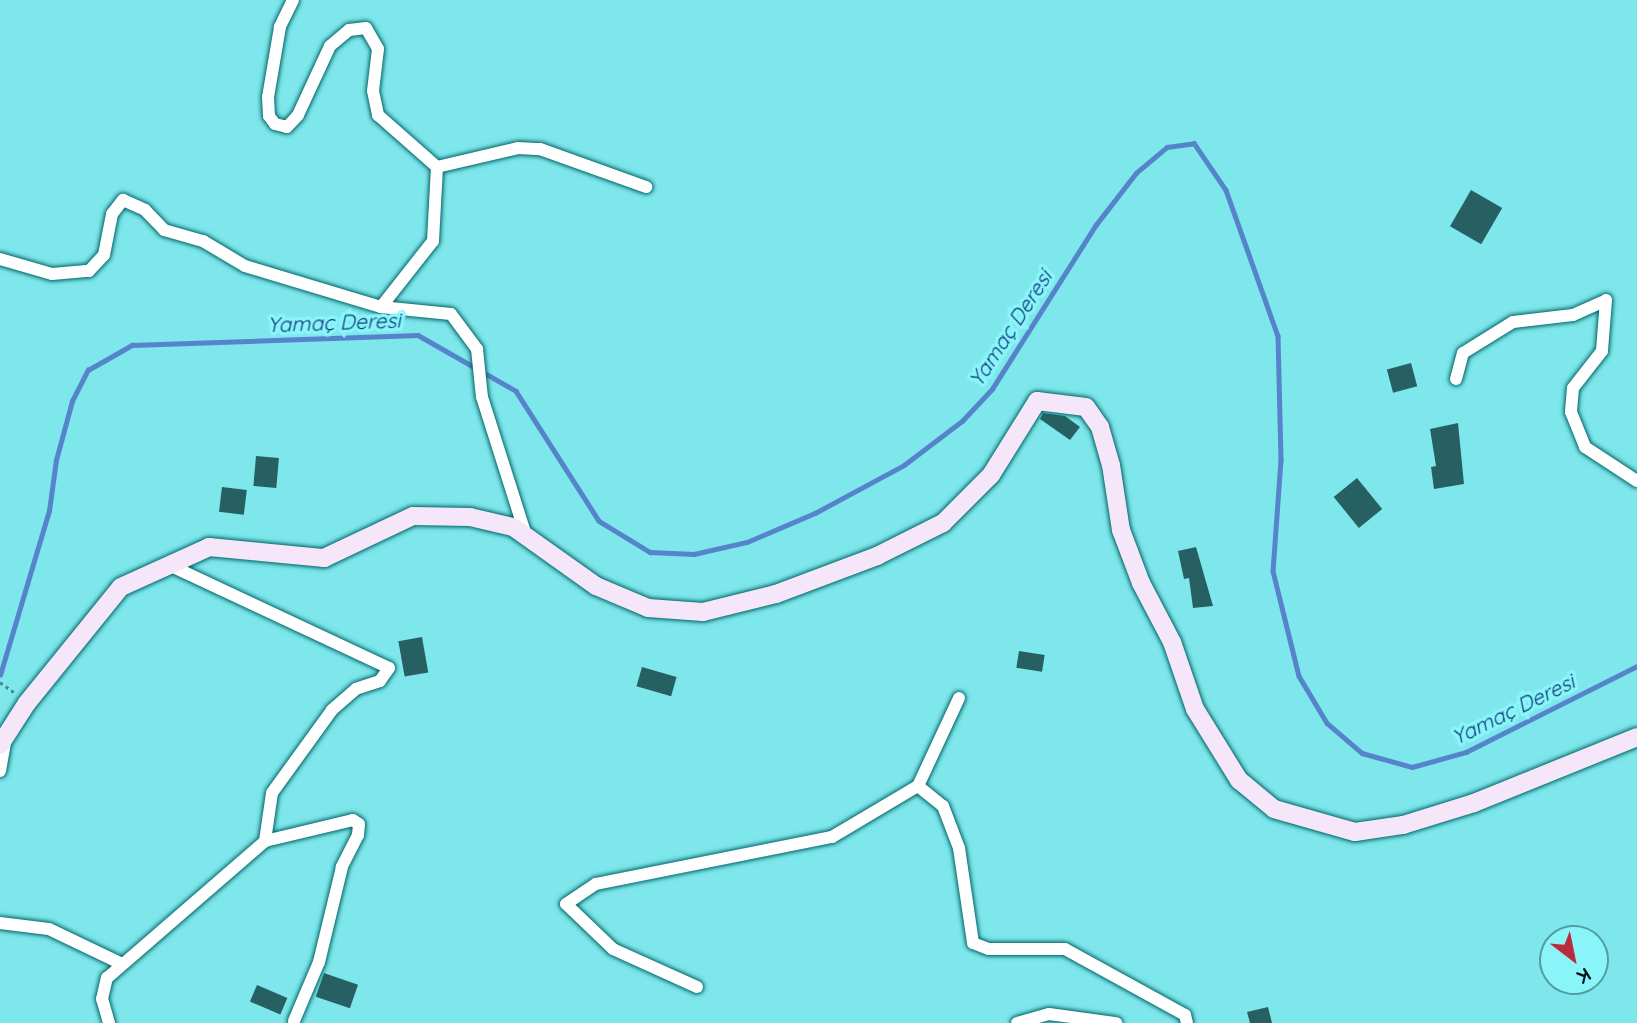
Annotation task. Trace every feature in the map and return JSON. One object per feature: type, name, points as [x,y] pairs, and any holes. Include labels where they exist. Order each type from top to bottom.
[{"type":"street","points":[[293,0],[280,27],[268,97],[269,116],[275,124],[287,127],[298,115],[330,46],[349,30],[366,28],[378,49],[373,91],[378,115],[437,167]]},
{"type":"street","points":[[437,167],[518,148],[540,149],[646,187]]},
{"type":"street","points":[[381,307],[433,241],[437,167]]},
{"type":"street","points":[[0,258],[52,274],[89,271],[104,255],[112,214],[123,200],[145,210],[163,230],[203,242],[245,266],[381,307],[451,314],[477,349],[482,397],[528,540]]},
{"type":"street","points":[[1456,379],[1463,353],[1513,322],[1573,316],[1606,300],[1602,351],[1579,376],[1571,412],[1585,447],[1637,481]]},
{"type":"street","points":[[0,771],[4,740],[121,587],[209,547],[324,558],[413,516],[470,517],[513,527],[596,586],[648,608],[703,612],[776,594],[877,556],[943,523],[991,475],[1037,401],[1066,401],[1086,407],[1100,428],[1121,530],[1141,583],[1172,642],[1195,709],[1239,780],[1273,809],[1355,832],[1403,825],[1474,803],[1637,737]]},
{"type":"street","points":[[167,564],[389,668],[380,681],[356,690],[332,710],[317,730],[272,793],[265,841]]},
{"type":"street","points":[[697,987],[613,949],[566,904],[596,884],[832,837],[918,786],[959,698]]},
{"type":"street","points":[[918,786],[943,806],[959,848],[973,943],[989,949],[1065,949],[1185,1015],[1187,1023]]},
{"type":"street","points":[[109,1023],[102,999],[107,978],[265,841],[353,820],[359,824],[342,867],[319,962],[294,1021]]},
{"type":"street","points":[[0,923],[49,929],[122,964]]},
{"type":"street","points":[[1017,1023],[1049,1014],[1116,1023]]},
{"type":"path","points":[[0,682],[9,688]]},
{"type":"building","points":[[1471,190],[1502,208],[1481,244],[1450,226]]},
{"type":"building","points":[[1411,363],[1417,386],[1393,393],[1387,369]]},
{"type":"building","points":[[1043,413],[1065,416],[1080,427],[1070,440],[1040,419]]},
{"type":"building","points":[[1458,423],[1464,484],[1434,489],[1431,467],[1436,466],[1430,429]]},
{"type":"building","points":[[256,456],[279,458],[276,488],[253,486]]},
{"type":"building","points":[[1357,478],[1382,509],[1359,528],[1334,497]]},
{"type":"building","points":[[222,487],[247,490],[244,515],[219,512]]},
{"type":"building","points":[[1196,547],[1213,606],[1193,608],[1189,578],[1184,579],[1178,551]]},
{"type":"building","points":[[422,637],[428,672],[405,677],[398,641]]},
{"type":"building","points":[[1019,651],[1045,655],[1042,672],[1016,668]]},
{"type":"building","points":[[642,667],[677,677],[671,696],[636,686]]},
{"type":"building","points":[[324,973],[358,985],[350,1008],[316,997]]},
{"type":"building","points":[[257,985],[287,998],[280,1014],[250,1002]]},
{"type":"building","points":[[1268,1007],[1272,1023],[1250,1023],[1247,1012]]},
{"type":"waterway","name":"Yamaç Deresi","points":[[0,675],[49,511],[56,460],[72,401],[88,370],[132,345],[418,335],[516,391],[599,521],[650,552],[694,554],[747,542],[815,513],[904,465],[962,421],[992,389],[1095,226],[1136,173],[1167,147],[1194,143],[1226,190],[1278,336],[1281,460],[1273,571],[1299,676],[1327,723],[1362,753],[1412,767],[1466,752],[1637,666]]}]
